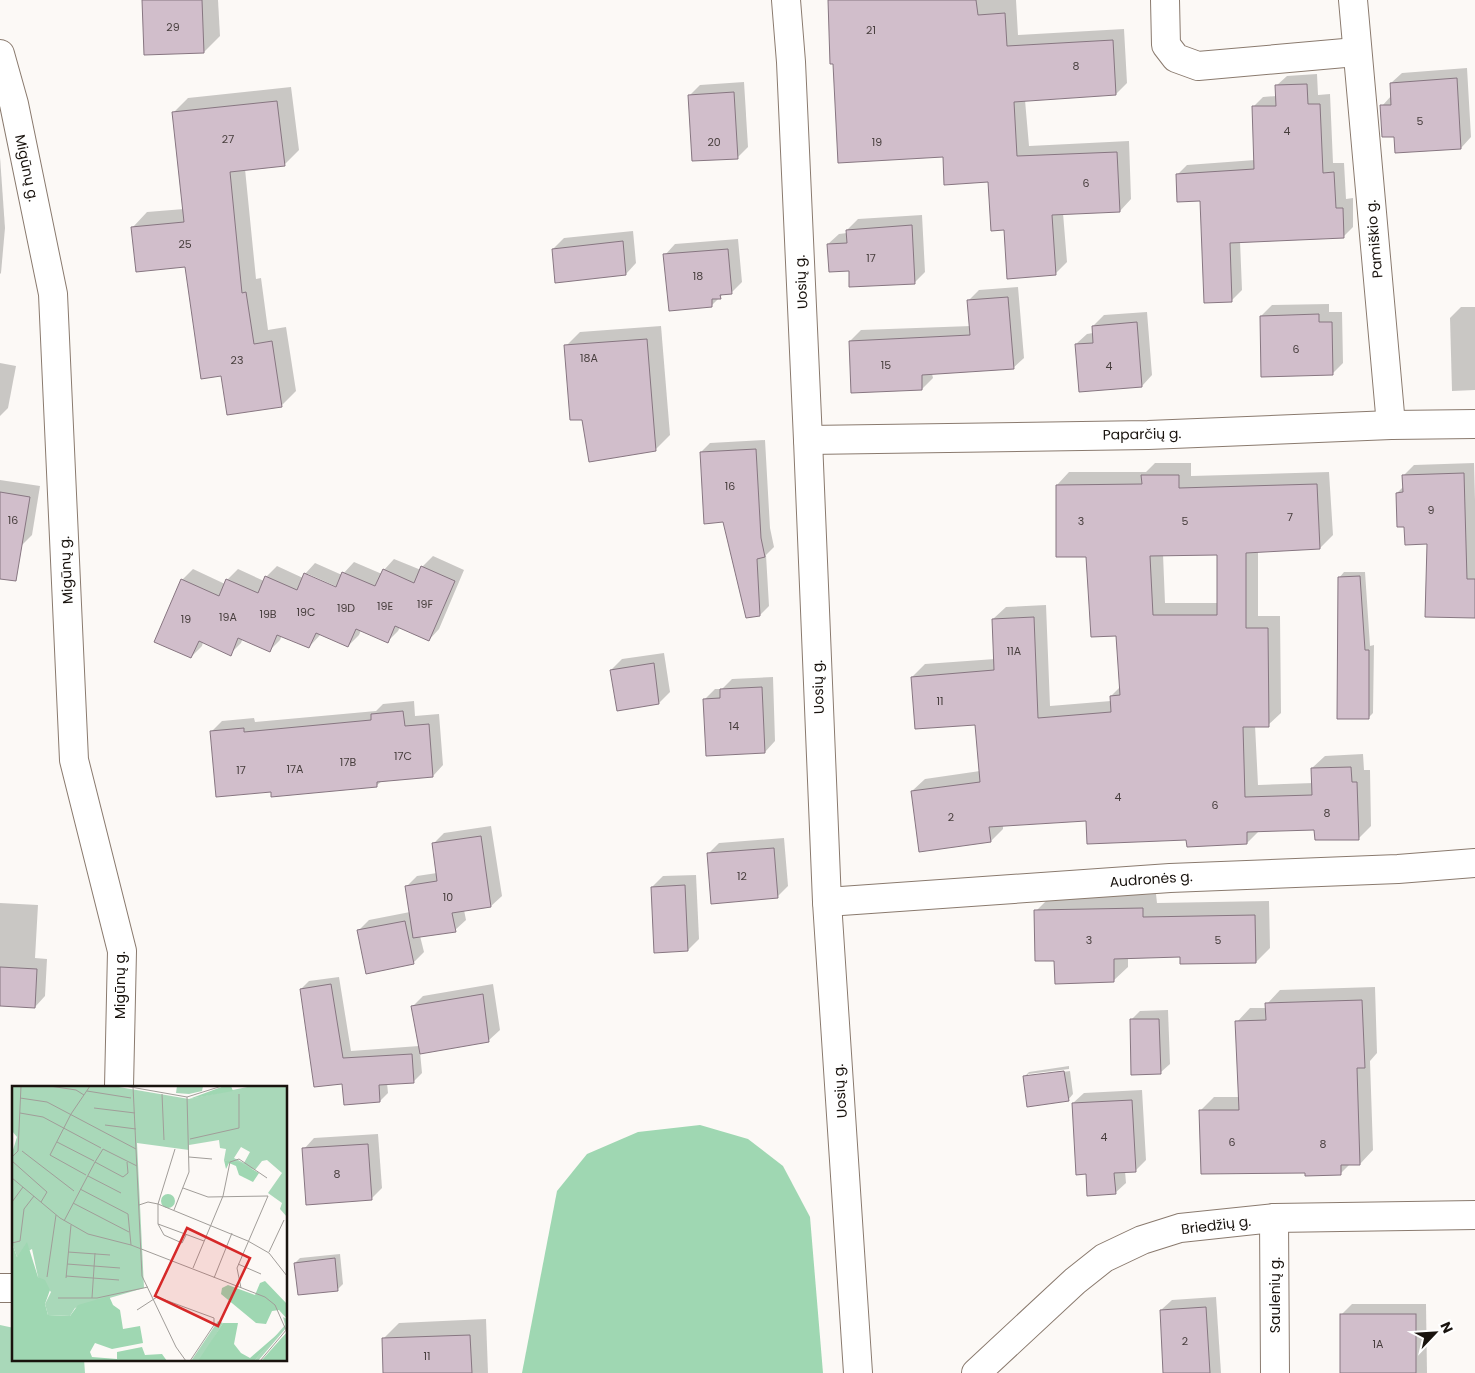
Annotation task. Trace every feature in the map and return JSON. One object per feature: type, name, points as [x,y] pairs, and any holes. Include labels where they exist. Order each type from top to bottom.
[{"type":"street","name":"Uosių g.","points":[[786,0],[791,62],[827,902],[858,1373]]},
{"type":"street","points":[[1165,0],[1166,45],[1176,58],[1198,66],[1356,52]]},
{"type":"street","name":"Pamiškio g.","points":[[1352,0],[1391,425]]},
{"type":"street","name":"Migūnų g.","points":[[0,54],[14,104],[53,294],[74,760],[122,951],[118,1086]]},
{"type":"street","name":"Paparčių g.","points":[[808,440],[1139,435],[1391,425],[1475,424]]},
{"type":"street","name":"Audronės g.","points":[[827,902],[1170,878],[1475,863]]},
{"type":"street","name":"Briedžių g.","points":[[976,1373],[1075,1281],[1104,1258],[1142,1240],[1180,1228],[1274,1218],[1475,1215]]},
{"type":"street","name":"Saulenių g.","points":[[1274,1218],[1275,1373]]},
{"type":"green space","points":[[700,1125],[748,1139],[783,1166],[810,1217],[823,1373],[522,1373],[557,1191],[587,1154],[638,1132]]},
{"type":"green space","points":[[0,1325],[12,1328],[12,1360],[84,1360],[85,1373],[0,1373]]},
{"type":"building","points":[[142,0],[202,0],[204,53],[144,55]]},
{"type":"building","points":[[828,0],[976,0],[978,15],[1005,13],[1007,46],[1113,40],[1116,95],[1014,102],[1017,156],[1117,152],[1120,212],[1052,215],[1056,275],[1007,279],[1004,230],[991,231],[988,182],[944,185],[943,157],[838,163],[833,64],[830,64]]},
{"type":"building","points":[[1457,78],[1461,149],[1395,153],[1394,137],[1382,137],[1380,105],[1391,105],[1390,83]]},
{"type":"building","points":[[1307,84],[1308,104],[1320,104],[1323,173],[1334,172],[1336,208],[1343,208],[1344,238],[1230,243],[1232,302],[1204,303],[1200,201],[1177,202],[1176,174],[1254,169],[1252,106],[1276,106],[1275,85]]},
{"type":"building","points":[[734,92],[738,159],[692,161],[688,95]]},
{"type":"building","points":[[277,101],[285,166],[230,172],[242,293],[246,292],[254,344],[272,341],[282,407],[227,415],[221,376],[201,379],[185,267],[136,272],[131,227],[184,222],[172,112]]},
{"type":"building","points":[[912,225],[915,284],[849,287],[849,271],[829,272],[827,244],[847,243],[846,230]]},
{"type":"building","points":[[623,241],[626,275],[555,283],[552,249]]},
{"type":"building","points":[[728,249],[732,294],[720,295],[721,299],[712,299],[712,307],[669,311],[663,254]]},
{"type":"building","points":[[1008,297],[1014,369],[922,375],[922,390],[851,393],[849,341],[970,335],[967,300]]},
{"type":"building","points":[[1319,314],[1319,322],[1332,322],[1333,375],[1261,377],[1260,316]]},
{"type":"building","points":[[1137,322],[1142,387],[1079,392],[1075,344],[1093,343],[1092,326]]},
{"type":"building","points":[[647,339],[656,451],[589,462],[582,420],[570,420],[564,345]]},
{"type":"building","points":[[756,449],[761,538],[765,557],[757,559],[760,616],[746,618],[723,522],[704,524],[700,452]]},
{"type":"building","points":[[1464,473],[1467,579],[1475,579],[1475,618],[1425,617],[1427,544],[1405,545],[1404,527],[1397,527],[1396,493],[1403,492],[1402,475]]},
{"type":"building","points":[[1141,475],[1179,475],[1179,488],[1317,484],[1320,549],[1246,553],[1246,628],[1268,628],[1269,727],[1243,727],[1245,797],[1312,795],[1311,768],[1351,767],[1352,782],[1357,782],[1359,840],[1315,840],[1314,830],[1247,832],[1247,844],[1187,847],[1186,840],[1087,844],[1086,821],[989,827],[991,842],[919,852],[911,791],[980,782],[975,725],[915,729],[911,677],[994,670],[992,619],[1034,617],[1038,718],[1111,712],[1110,696],[1120,695],[1116,636],[1091,637],[1086,557],[1056,557],[1056,485],[1142,484]],"holes":[[[1217,555],[1217,615],[1153,615],[1150,556]]]},
{"type":"building","points":[[0,492],[30,497],[16,581],[0,579]]},
{"type":"building","points":[[421,566],[455,581],[429,641],[395,626],[388,643],[356,629],[348,647],[316,633],[309,648],[277,635],[270,652],[238,638],[231,656],[199,641],[191,658],[154,642],[181,579],[219,596],[226,579],[258,593],[265,576],[297,590],[304,573],[336,587],[342,572],[375,586],[383,569],[414,583]]},
{"type":"building","points":[[1360,576],[1365,650],[1369,650],[1369,719],[1337,719],[1338,577]]},
{"type":"building","points":[[654,663],[659,704],[617,711],[610,670]]},
{"type":"building","points":[[762,687],[765,753],[706,756],[703,699],[720,698],[720,689]]},
{"type":"building","points":[[403,711],[405,726],[429,724],[433,777],[377,782],[377,787],[271,797],[271,792],[216,797],[210,731],[244,728],[244,732],[371,720],[371,714]]},
{"type":"building","points":[[481,836],[491,907],[452,913],[456,932],[413,938],[405,886],[437,881],[432,843]]},
{"type":"building","points":[[774,848],[778,898],[711,904],[707,853]]},
{"type":"building","points":[[685,885],[688,951],[654,953],[651,887]]},
{"type":"building","points":[[1143,908],[1143,917],[1255,915],[1256,963],[1180,964],[1180,957],[1114,959],[1114,982],[1055,984],[1054,961],[1035,961],[1034,910]]},
{"type":"building","points":[[405,921],[414,964],[366,974],[357,930]]},
{"type":"building","points":[[0,967],[37,969],[35,1008],[0,1006]]},
{"type":"building","points":[[331,984],[343,1058],[412,1054],[414,1083],[379,1085],[380,1102],[344,1105],[342,1084],[314,1087],[300,989]]},
{"type":"building","points":[[483,994],[489,1042],[420,1054],[411,1006]]},
{"type":"building","points":[[1362,1000],[1365,1068],[1357,1068],[1360,1165],[1341,1165],[1341,1175],[1305,1176],[1305,1173],[1201,1174],[1199,1110],[1239,1110],[1235,1021],[1266,1020],[1265,1003]]},
{"type":"building","points":[[1130,1019],[1159,1019],[1161,1074],[1131,1075]]},
{"type":"building","points":[[1064,1071],[1069,1101],[1027,1107],[1023,1076]]},
{"type":"building","points":[[1132,1100],[1136,1172],[1114,1173],[1116,1194],[1087,1196],[1086,1174],[1076,1175],[1072,1103]]},
{"type":"building","points":[[368,1144],[372,1200],[306,1205],[302,1148]]},
{"type":"building","points":[[335,1258],[338,1291],[298,1295],[294,1263]]},
{"type":"building","points":[[1206,1307],[1210,1373],[1163,1373],[1160,1310]]},
{"type":"building","points":[[1340,1314],[1416,1314],[1416,1373],[1340,1373]]},
{"type":"building","points":[[470,1335],[472,1373],[383,1373],[382,1338]]}]
